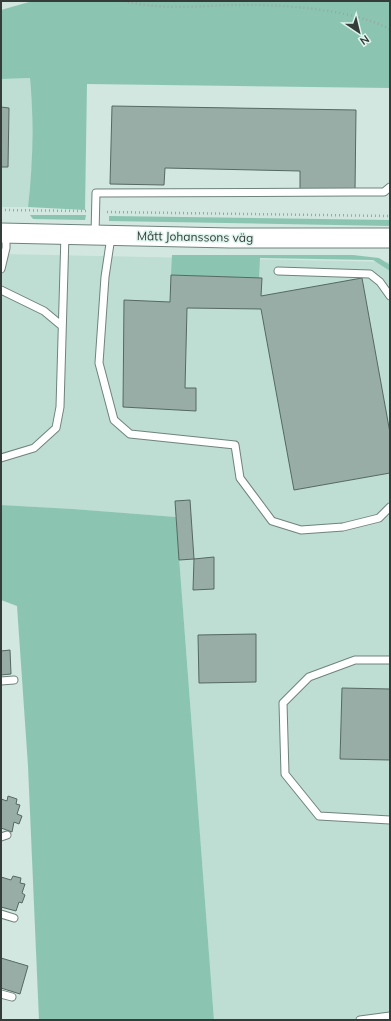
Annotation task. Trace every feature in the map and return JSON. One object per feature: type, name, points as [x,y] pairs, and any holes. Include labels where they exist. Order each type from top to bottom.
[{"type":"street","name":"Mått Johanssons väg","points":[[4,233],[230,238],[390,238]]},
{"type":"lane","points":[[390,188],[384,192],[96,193],[96,211],[103,235],[105,277],[100,363],[114,420],[130,434],[235,445],[240,478],[272,522],[302,530],[343,527],[379,518],[390,506]]},
{"type":"lane","points":[[1,269],[6,248],[4,233]]},
{"type":"lane","points":[[1,458],[34,448],[56,428],[60,407],[66,234]]},
{"type":"lane","points":[[278,271],[370,274],[380,282],[390,296]]},
{"type":"lane","points":[[1,290],[44,311],[62,326]]},
{"type":"lane","points":[[390,660],[355,660],[309,677],[283,704],[285,774],[319,816],[390,820]]},
{"type":"lane","points":[[1,681],[14,680]]},
{"type":"lane","points":[[1,914],[14,918]]},
{"type":"lane","points":[[1,994],[12,996]]},
{"type":"lane","points":[[360,1020],[390,1016]]},
{"type":"path","points":[[124,1],[158,6],[268,5],[353,15],[390,29]]},
{"type":"path","points":[[1,210],[390,216]]},
{"type":"shaded area","points":[[30,78],[32,106],[32,167],[28,207],[1,207],[1,79]]},
{"type":"shaded area","points":[[1,254],[390,262],[390,1020],[214,1020],[176,517],[1,505]]},
{"type":"green space","points":[[390,1],[390,88],[87,84],[85,210],[28,207],[32,143],[30,78],[1,79],[1,10],[29,2]]},
{"type":"green space","points":[[30,215],[86,215],[85,220],[33,219]]},
{"type":"green space","points":[[109,216],[390,220],[390,226],[109,221]]},
{"type":"green space","points":[[172,255],[353,255],[379,258],[390,265],[390,271],[373,260],[260,258],[259,278],[171,275]]},
{"type":"green space","points":[[1,505],[176,517],[214,1020],[39,1020],[28,766],[17,606],[1,600]]},
{"type":"building","points":[[112,106],[356,110],[355,191],[300,190],[300,171],[165,168],[164,185],[110,184]]},
{"type":"building","points":[[1,107],[9,108],[8,167],[1,167]]},
{"type":"building","points":[[171,275],[262,278],[261,296],[362,278],[390,433],[390,473],[294,490],[261,309],[187,308],[185,388],[196,388],[196,411],[123,407],[124,300],[170,302]]},
{"type":"building","points":[[190,500],[194,559],[179,560],[175,501]]},
{"type":"building","points":[[214,557],[214,589],[193,590],[194,559]]},
{"type":"building","points":[[256,634],[256,682],[199,683],[198,635]]},
{"type":"building","points":[[10,650],[11,674],[1,675],[1,651]]},
{"type":"building","points":[[342,688],[390,689],[390,760],[340,759]]},
{"type":"building","points":[[8,796],[17,799],[16,804],[20,805],[17,814],[22,816],[19,824],[14,822],[12,832],[1,828],[1,799],[7,801]]},
{"type":"building","points":[[13,876],[21,878],[20,883],[25,884],[22,893],[25,895],[22,903],[19,902],[16,911],[1,907],[1,877],[11,880]]},
{"type":"building","points":[[1,958],[28,966],[20,994],[1,988]]}]
